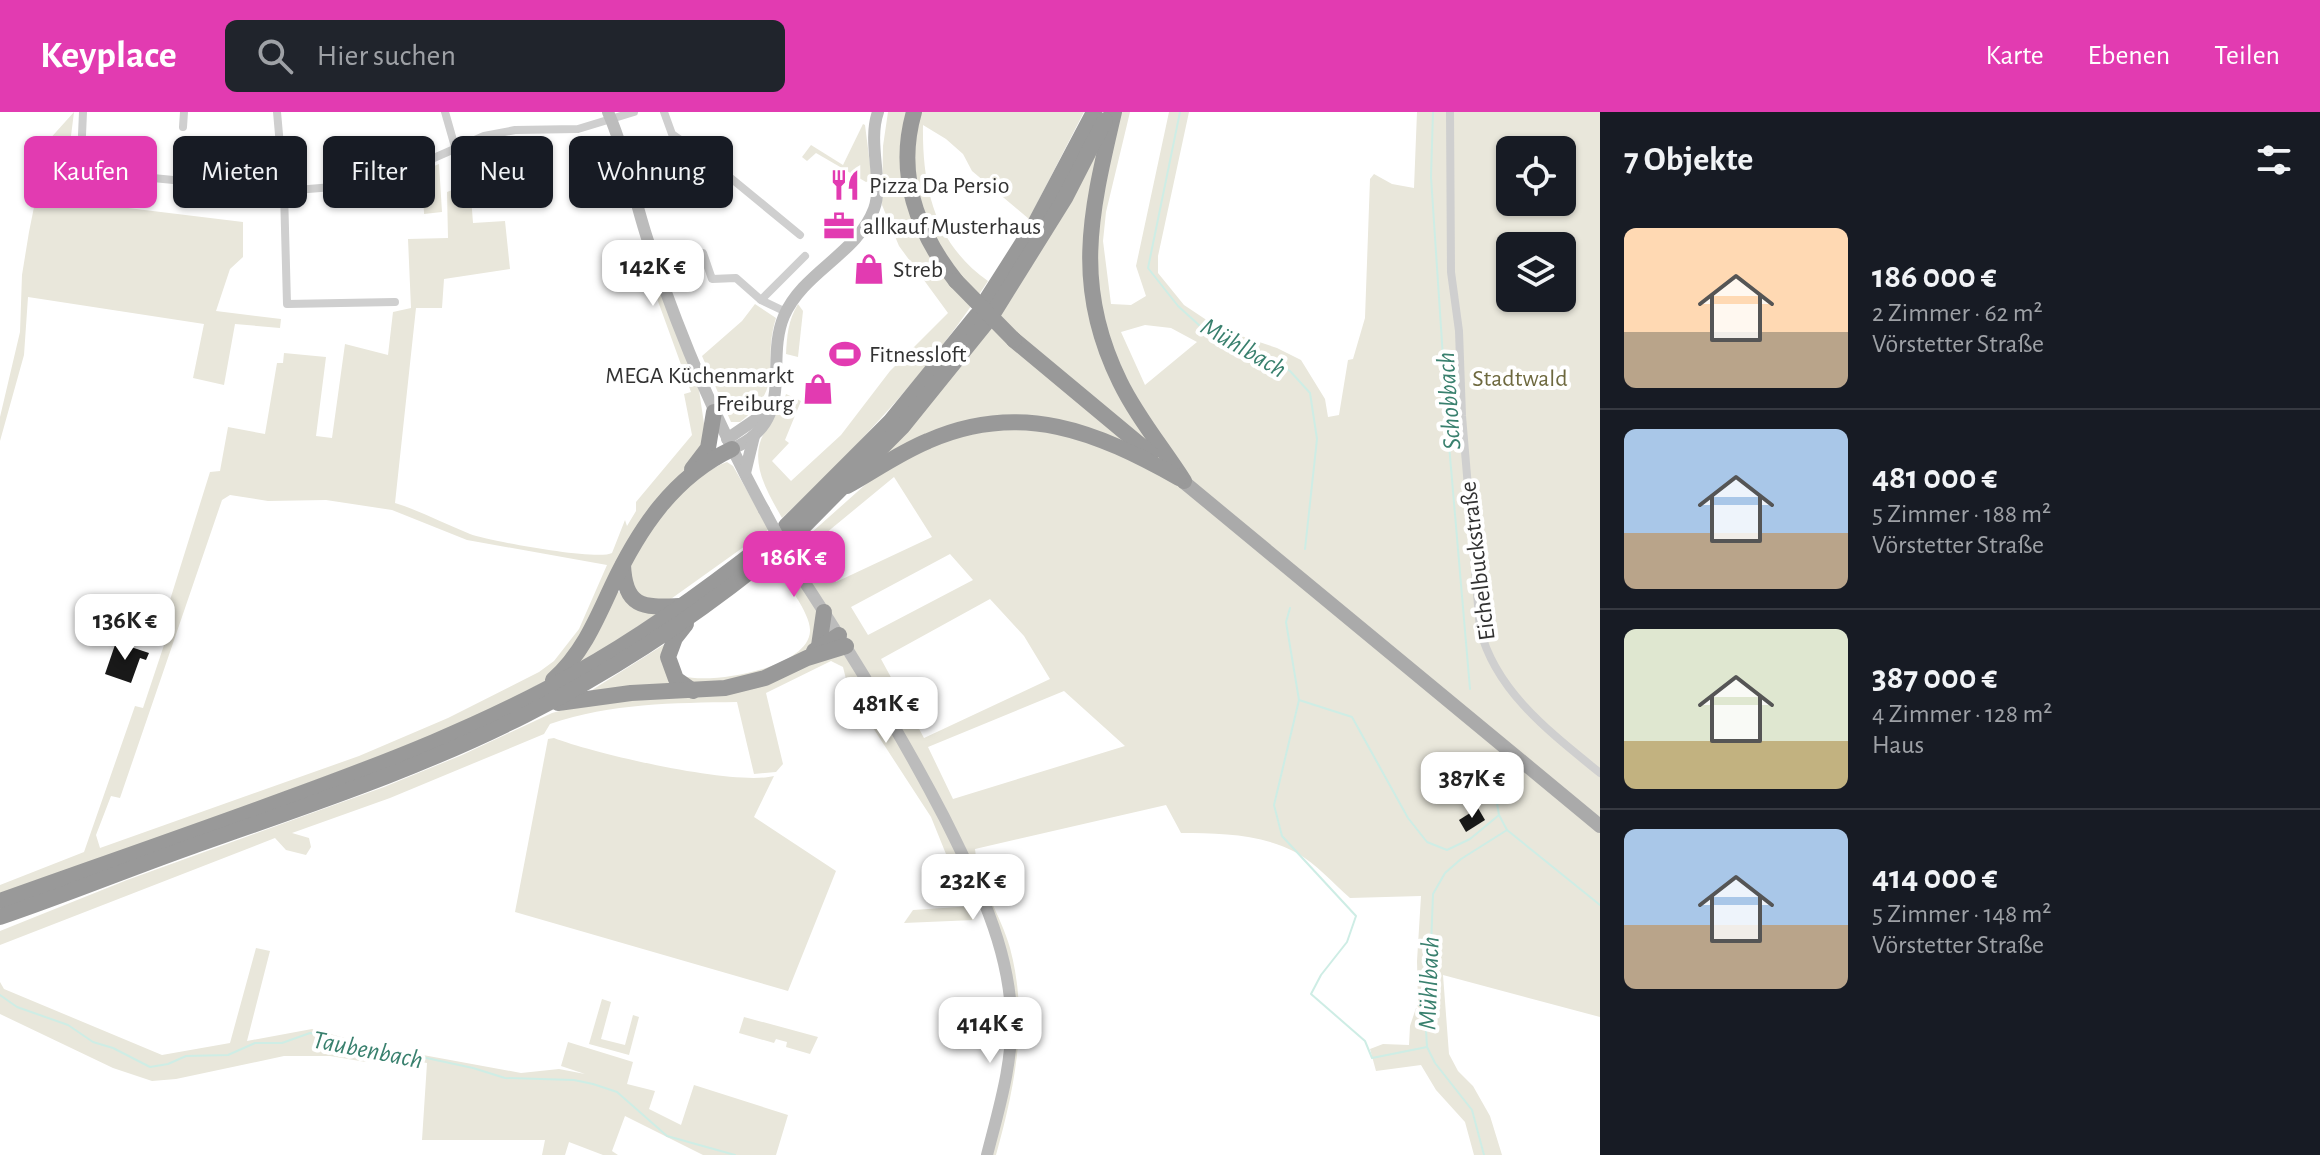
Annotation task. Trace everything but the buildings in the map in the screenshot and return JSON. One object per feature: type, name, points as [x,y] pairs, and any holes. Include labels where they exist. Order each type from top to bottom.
[{"type":"highway","points":[[914,112],[907,159],[916,213],[935,254],[956,281],[1014,340],[1184,481]]},
{"type":"highway","points":[[1111,112],[1090,220],[1092,293],[1103,343],[1120,383],[1184,481]]},
{"type":"highway","points":[[847,486],[924,402],[1065,198],[1111,112]]},
{"type":"highway","points":[[1091,115],[1043,210],[985,313],[789,532],[847,486],[906,452],[947,433],[971,426],[1027,422],[1060,426],[1102,438],[1184,481]]},
{"type":"highway","points":[[688,477],[708,448],[714,412]]},
{"type":"highway","points":[[708,448],[730,444]]},
{"type":"highway","points":[[541,700],[590,634],[623,564],[653,513],[688,477],[730,444]]},
{"type":"highway","points":[[5,917],[398,771],[628,658],[774,544]]},
{"type":"highway","points":[[623,564],[627,591],[635,602],[651,607],[688,610]]},
{"type":"highway","points":[[688,610],[668,657],[676,679],[693,691]]},
{"type":"highway","points":[[813,652],[824,612]]},
{"type":"highway","points":[[0,901],[399,757],[541,700],[725,688],[765,678],[843,640]]},
{"type":"main road","points":[[1184,481],[1600,826]]},
{"type":"street","points":[[82,135],[83,112]]},
{"type":"street","points":[[183,127],[184,112]]},
{"type":"street","points":[[277,112],[279,136]]},
{"type":"street","points":[[445,112],[452,136]]},
{"type":"street","points":[[491,136],[511,130],[578,129],[610,116],[634,112]]},
{"type":"street","points":[[664,112],[672,134],[800,235]]},
{"type":"street","points":[[745,473],[754,436],[777,393],[778,341],[786,312],[796,296],[865,227],[876,207],[873,159],[878,112]]},
{"type":"street","name":"Eichelbuckstraße","points":[[1450,112],[1451,272],[1459,331],[1463,430],[1480,629],[1485,649],[1503,681],[1556,737],[1600,773]]},
{"type":"street","points":[[610,116],[648,242],[714,412],[794,566],[891,718],[961,850],[1001,948],[1009,988],[1011,1039],[1007,1074],[989,1149]]},
{"type":"street","points":[[307,188],[373,181],[395,175],[451,149]]},
{"type":"street","points":[[284,208],[287,304],[395,302]]},
{"type":"street","points":[[703,253],[712,279],[736,278],[761,300],[786,312]]},
{"type":"street","points":[[761,300],[805,256]]},
{"type":"street","points":[[730,444],[771,409]]},
{"type":"street","points":[[730,444],[754,436]]},
{"type":"green space","points":[[74,112],[71,136],[52,136]]},
{"type":"green space","points":[[888,112],[1084,112],[1029,219],[972,171],[963,154],[923,125],[925,170],[935,212],[955,250],[988,281],[966,314],[892,406],[782,518],[762,477],[758,455],[764,433],[786,394],[801,401],[785,440],[789,443],[772,461],[791,481],[841,435],[890,371],[948,313],[899,246],[882,205],[883,146]]},
{"type":"green space","name":"Stadtwald","points":[[1121,112],[1130,112],[1106,212],[1103,241],[1111,304],[1131,305],[1146,296],[1136,266],[1169,112],[1189,112],[1158,256],[1158,273],[1184,305],[1220,329],[1277,348],[1301,360],[1325,399],[1328,417],[1339,415],[1348,360],[1353,359],[1365,318],[1370,179],[1374,174],[1392,184],[1414,188],[1417,112],[1600,112],[1600,1017],[1443,975],[1449,1054],[1490,1116],[1502,1155],[1474,1155],[1465,1122],[1436,1090],[1421,1065],[1376,1071],[1370,1049],[1383,1044],[1409,1045],[1410,1026],[1418,1002],[1421,896],[1350,898],[1311,863],[1284,847],[1240,836],[1181,833],[1166,805],[975,849],[980,874],[1010,948],[1016,974],[1019,1027],[1014,1078],[996,1155],[983,1155],[1005,1045],[1005,990],[993,935],[961,860],[950,862],[948,859],[931,817],[849,691],[843,667],[831,661],[766,693],[783,764],[776,772],[754,774],[737,702],[620,708],[573,717],[550,724],[544,734],[390,798],[292,833],[309,838],[311,847],[306,855],[286,850],[275,838],[0,945],[0,931],[127,880],[384,787],[552,713],[574,707],[581,697],[687,630],[674,656],[683,676],[715,678],[757,671],[794,655],[805,644],[809,624],[796,597],[774,566],[875,476],[874,464],[1084,173]],"holes":[[[1145,325],[1171,328],[1197,342],[1145,385],[1121,332]],[[894,477],[932,537],[836,582],[818,553],[820,538]],[[950,554],[973,580],[868,635],[851,607]],[[990,599],[1024,636],[1050,679],[924,738],[881,659]],[[1064,691],[1125,746],[953,799],[928,747]]]},
{"type":"green space","points":[[863,124],[872,180],[866,182],[816,153],[807,161],[802,157],[811,145],[843,165]]},
{"type":"green space","points":[[439,164],[442,212],[424,214],[424,208],[435,208],[435,166]]},
{"type":"green space","points":[[451,190],[451,208],[472,208],[473,223],[505,221],[510,269],[444,279],[442,308],[416,308],[395,503],[481,537],[566,552],[612,553],[625,520],[627,526],[636,511],[636,502],[692,435],[684,394],[691,392],[639,249],[644,247],[699,390],[706,437],[589,629],[547,680],[458,727],[0,898],[0,885],[84,852],[135,706],[143,708],[173,618],[165,616],[210,472],[220,471],[228,427],[265,434],[277,363],[283,363],[284,353],[326,357],[316,436],[332,438],[345,344],[388,355],[393,312],[411,308],[408,239],[448,238],[447,192]],"holes":[[[230,495],[268,501],[326,500],[392,510],[467,540],[607,565],[579,629],[554,661],[539,672],[448,718],[359,756],[100,848],[96,835],[111,796],[120,798],[222,500]]]},
{"type":"green space","points":[[34,208],[128,208],[243,222],[243,257],[230,269],[216,311],[281,319],[280,328],[235,324],[224,385],[193,378],[204,324],[28,297],[24,355],[0,441],[0,417],[20,332],[22,275]]},
{"type":"green space","points":[[755,304],[776,318],[768,385],[754,409],[740,422],[731,422],[702,356],[742,321]]},
{"type":"green space","points":[[798,304],[803,311],[798,357],[786,354],[789,328]]},
{"type":"green space","points":[[727,462],[733,466],[769,529],[668,601],[639,601],[627,572],[639,542],[682,492]]},
{"type":"green space","points":[[617,591],[658,613],[580,665],[580,660]]},
{"type":"green space","points":[[554,738],[631,760],[698,773],[729,777],[774,776],[754,817],[836,871],[788,991],[515,912],[548,739]]},
{"type":"green space","points":[[973,906],[974,920],[904,923],[913,910]]},
{"type":"green space","points":[[256,948],[270,951],[247,1041],[312,1029],[374,1046],[521,1073],[559,1069],[585,1074],[561,1066],[568,1042],[633,1062],[627,1084],[655,1091],[649,1109],[681,1125],[694,1085],[788,1115],[776,1155],[703,1155],[625,1116],[612,1151],[618,1155],[603,1155],[569,1142],[565,1155],[542,1155],[545,1140],[422,1140],[427,1063],[380,1054],[366,1062],[330,1056],[284,1056],[176,1079],[152,1081],[113,1068],[0,1014],[0,982],[4,989],[162,1055],[230,1043]]},
{"type":"green space","points":[[602,999],[611,1002],[601,1039],[625,1045],[633,1015],[639,1017],[629,1055],[589,1044]]},
{"type":"green space","points":[[744,1017],[818,1037],[810,1054],[786,1047],[787,1042],[776,1039],[774,1043],[739,1033]]},
{"type":"waterway","name":"Mühlbach","points":[[1180,112],[1148,268],[1178,306],[1200,326],[1259,351],[1290,371],[1310,393],[1317,439],[1305,549]]},
{"type":"waterway","name":"Schobbach","points":[[1433,112],[1431,177],[1448,433],[1470,689]]},
{"type":"waterway","name":"Mühlbach","points":[[1290,608],[1286,622],[1299,700],[1352,717],[1408,818],[1427,842],[1447,850],[1470,839],[1499,815]]},
{"type":"waterway","points":[[1299,700],[1274,805],[1282,836],[1356,916],[1347,942],[1321,975],[1311,994],[1365,1041],[1372,1058],[1427,1047]]},
{"type":"waterway","name":"Schobbach","points":[[1490,763],[1499,815],[1507,830],[1600,905]]},
{"type":"waterway","name":"Mühlbach","points":[[1484,1155],[1472,1110],[1435,1063],[1427,1047],[1423,978],[1431,946],[1433,894],[1445,873],[1461,859],[1507,830]]},
{"type":"waterway","name":"Taubenbach","points":[[0,995],[17,1007],[68,1025],[93,1042],[113,1048],[150,1067],[186,1056],[228,1055],[255,1043],[282,1043],[310,1033],[473,1068],[505,1078],[574,1080],[593,1084],[617,1092],[667,1136],[735,1155]]},
{"type":"place","name":"Pizza Da Persio","points":[[845,185]]},
{"type":"place","name":"allkauf Musterhaus","points":[[839,226]]},
{"type":"place","name":"Streb","points":[[869,269]]},
{"type":"place","name":"Fitnessloft","points":[[845,354]]},
{"type":"place","name":"MEGA Küchenmarkt Freiburg","points":[[818,389]]}]
